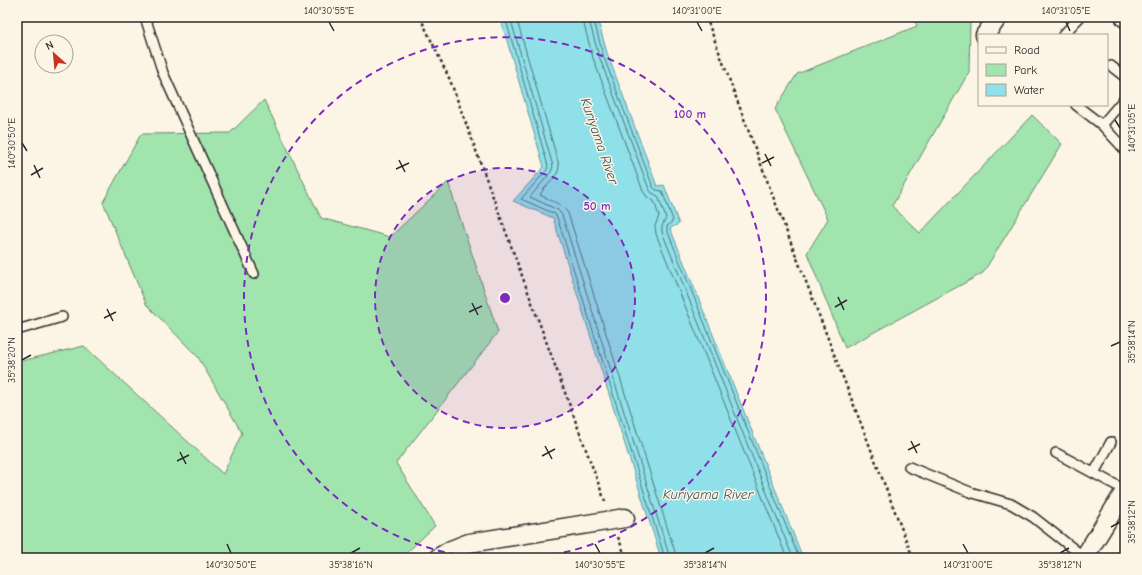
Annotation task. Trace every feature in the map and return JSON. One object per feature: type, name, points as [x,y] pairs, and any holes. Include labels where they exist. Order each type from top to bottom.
[{"type":"street","points":[[985,34],[998,17]]},
{"type":"street","points":[[1084,557],[1125,490]]},
{"type":"street","points":[[438,558],[451,550],[469,543],[625,518]]},
{"type":"lane","points":[[145,17],[163,73],[254,274]]},
{"type":"lane","points":[[1065,34],[1080,17]]},
{"type":"lane","points":[[1111,66],[1125,77]]},
{"type":"lane","points":[[1102,125],[1125,98]]},
{"type":"lane","points":[[1077,106],[1102,125],[1125,150]]},
{"type":"lane","points":[[17,330],[62,317]]},
{"type":"lane","points":[[1094,473],[1111,442]]},
{"type":"lane","points":[[1056,453],[1125,490]]},
{"type":"lane","points":[[909,467],[970,492],[1011,504],[1032,517],[1084,557]]},
{"type":"path","points":[[420,17],[450,80],[606,506]]},
{"type":"path","points":[[706,17],[774,199],[913,558]]},
{"type":"path","points":[[618,536],[626,558]]},
{"type":"green space","points":[[913,17],[969,17],[970,21],[969,72],[892,206],[920,233],[1032,115],[1062,144],[983,273],[845,348],[807,253],[828,219],[775,109],[797,74],[917,26]]},
{"type":"green space","points":[[264,100],[321,218],[390,237],[448,182],[498,332],[396,463],[435,526],[401,558],[17,558],[17,362],[84,346],[223,474],[242,433],[198,357],[146,304],[103,202],[141,134],[230,133]]},
{"type":"water","name":"Kuriyama River","points":[[500,17],[597,17],[607,53],[657,186],[664,185],[679,224],[670,228],[803,558],[661,558],[553,218],[513,201],[544,167]]}]
